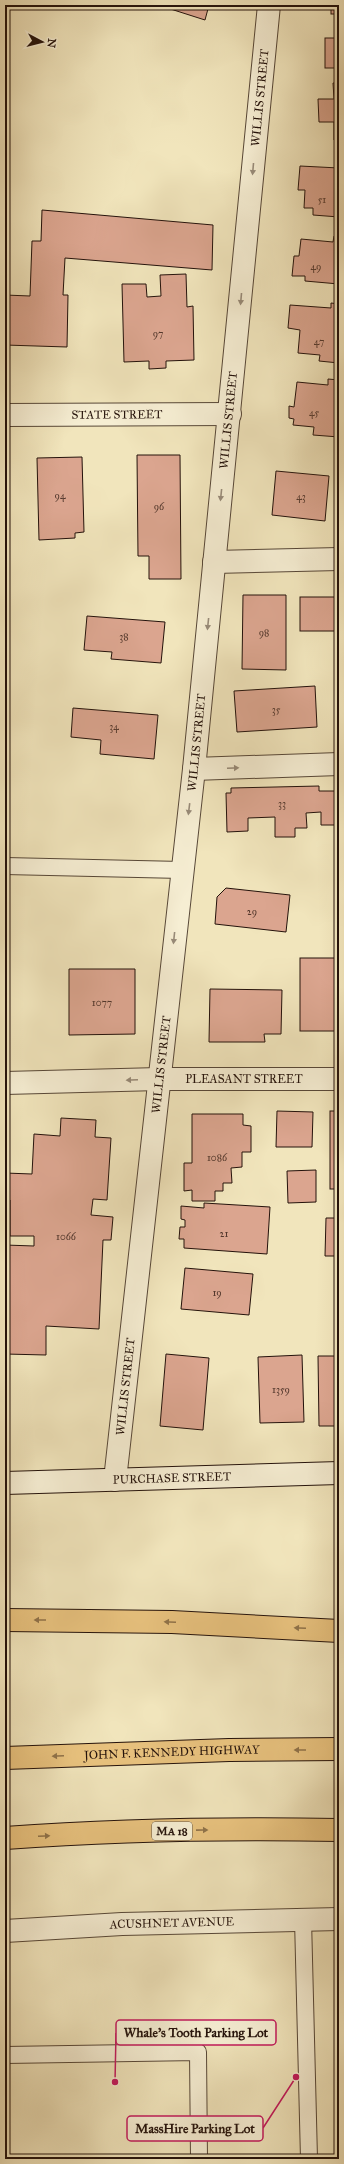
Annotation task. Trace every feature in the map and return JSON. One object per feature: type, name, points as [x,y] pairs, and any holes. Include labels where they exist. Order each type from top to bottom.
[{"type":"highway","points":[[5,1620],[172,1622],[339,1631]]},
{"type":"highway","name":"JOHN F. KENNEDY HIGHWAY","points":[[5,1758],[229,1750],[339,1749]]},
{"type":"highway","name":"MA 18","points":[[5,1838],[162,1831],[281,1829],[339,1830]]},
{"type":"street","name":"WILLIS STREET","points":[[116,1480],[194,769],[269,5]]},
{"type":"street","name":"STATE STREET","points":[[5,416],[230,414]]},
{"type":"street","points":[[214,562],[339,558]]},
{"type":"street","points":[[194,769],[339,764]]},
{"type":"street","name":"PLEASANT STREET","points":[[5,1083],[159,1079],[339,1079]]},
{"type":"street","name":"PURCHASE STREET","points":[[5,1483],[339,1473]]},
{"type":"street","name":"ACUSHNET AVENUE","points":[[5,1931],[122,1924],[339,1919]]},
{"type":"lane","points":[[5,866],[182,870]]},
{"type":"lane","points":[[303,1919],[308,2159]]},
{"type":"lane","points":[[5,2055],[198,2052],[200,2159]]},
{"type":"building","points":[[158,5],[209,5],[205,20]]},
{"type":"building","points":[[331,5],[339,5],[339,14],[331,14]]},
{"type":"building","points":[[325,38],[339,38],[339,68],[325,68]]},
{"type":"building","points":[[333,83],[339,83],[339,140],[334,140],[334,122],[319,122],[318,99],[334,99]]},
{"type":"building","points":[[300,166],[339,168],[339,217],[313,215],[313,208],[304,208],[305,190],[298,190]]},
{"type":"building","points":[[42,210],[213,225],[212,270],[65,258],[63,295],[68,295],[67,347],[5,345],[5,295],[30,296],[32,241],[41,241]]},
{"type":"building","points":[[334,236],[339,237],[339,284],[305,281],[305,276],[292,276],[294,256],[299,256],[301,239],[333,242]]},
{"type":"building","points":[[186,274],[187,307],[193,306],[194,360],[166,361],[166,368],[149,369],[149,361],[124,362],[122,284],[146,284],[147,297],[161,296],[160,275]]},
{"type":"building","points":[[331,303],[339,304],[339,363],[319,361],[320,355],[298,353],[300,330],[288,328],[290,305],[331,308]]},
{"type":"building","points":[[328,379],[339,380],[339,437],[313,435],[314,427],[293,425],[294,419],[289,418],[289,406],[294,407],[297,382],[328,385]]},
{"type":"building","points":[[137,455],[180,455],[181,579],[149,579],[149,556],[138,556]]},
{"type":"building","points":[[82,457],[84,532],[75,533],[75,538],[39,540],[37,458]]},
{"type":"building","points":[[276,471],[329,476],[325,521],[272,515]]},
{"type":"building","points":[[243,595],[286,595],[286,670],[242,669]]},
{"type":"building","points":[[300,597],[339,597],[339,631],[300,631]]},
{"type":"building","points":[[87,616],[165,622],[161,663],[111,659],[112,652],[84,650]]},
{"type":"building","points":[[315,686],[317,727],[237,732],[234,691]]},
{"type":"building","points":[[73,708],[158,715],[154,759],[100,754],[101,740],[71,737]]},
{"type":"building","points":[[319,786],[319,791],[339,791],[339,825],[321,825],[321,812],[306,813],[307,828],[295,828],[295,837],[275,837],[275,817],[248,818],[248,831],[227,832],[226,793],[231,793],[231,788]]},
{"type":"building","points":[[226,888],[290,895],[286,932],[215,924],[217,897]]},
{"type":"building","points":[[300,958],[339,958],[339,1031],[300,1031]]},
{"type":"building","points":[[69,969],[135,969],[135,1034],[69,1035]]},
{"type":"building","points":[[210,989],[282,990],[281,1034],[264,1034],[265,1042],[209,1042]]},
{"type":"building","points":[[277,1111],[313,1112],[312,1147],[276,1147]]},
{"type":"building","points":[[330,1111],[339,1111],[339,1189],[330,1189]]},
{"type":"building","points":[[192,1114],[243,1114],[243,1125],[251,1126],[251,1152],[242,1152],[242,1167],[231,1168],[232,1183],[223,1183],[223,1191],[215,1191],[215,1201],[192,1201],[192,1190],[184,1191],[184,1163],[192,1163]]},
{"type":"building","points":[[61,1118],[96,1120],[95,1137],[111,1138],[107,1200],[93,1199],[91,1215],[113,1217],[111,1240],[103,1240],[99,1329],[46,1326],[46,1355],[5,1354],[5,1245],[34,1246],[34,1236],[10,1236],[10,1200],[5,1200],[5,1173],[32,1174],[34,1134],[60,1136]]},
{"type":"building","points":[[316,1170],[316,1202],[288,1203],[287,1171]]},
{"type":"building","points":[[204,1203],[270,1207],[267,1254],[184,1248],[184,1239],[179,1239],[180,1227],[185,1227],[185,1220],[181,1219],[181,1206],[204,1208]]},
{"type":"building","points":[[326,1218],[339,1218],[339,1256],[325,1256]]},
{"type":"building","points":[[185,1268],[253,1274],[249,1315],[181,1309]]},
{"type":"building","points":[[338,1298],[339,1426],[319,1426],[318,1356],[338,1356]]},
{"type":"building","points":[[166,1354],[209,1358],[203,1430],[160,1426]]},
{"type":"building","points":[[302,1355],[304,1422],[260,1423],[258,1357]]},
{"type":"place","name":"MassHire Parking Lot","points":[[296,2077]]},
{"type":"place","name":"Whale's Tooth Parking Lot","points":[[115,2082]]}]
